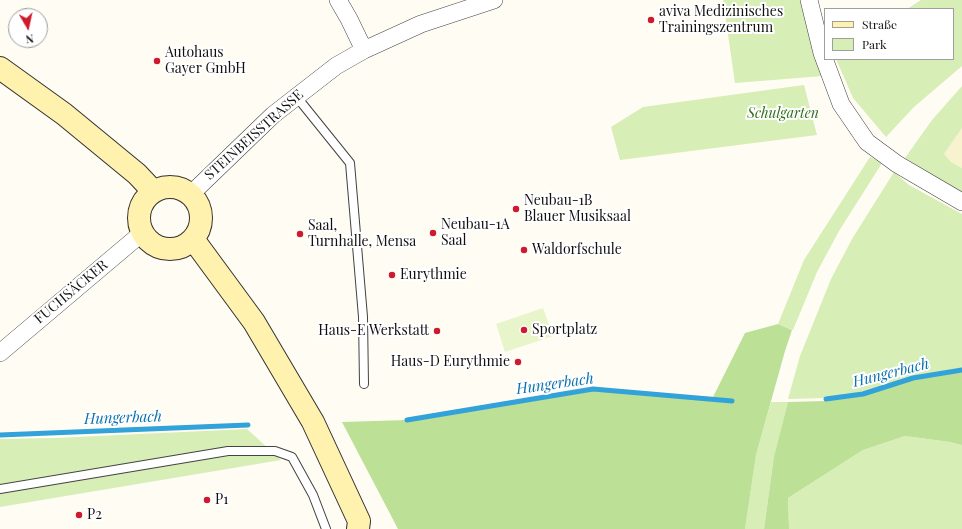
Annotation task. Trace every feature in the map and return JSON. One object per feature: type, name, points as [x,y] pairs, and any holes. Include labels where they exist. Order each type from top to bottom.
[{"type":"main road","points":[[0,68],[64,114],[137,174],[153,191]]},
{"type":"main road","points":[[172,186],[191,194],[198,204],[201,216],[200,228],[193,239],[184,246],[172,249],[160,248],[150,242],[142,233],[138,222],[139,210],[144,199],[153,191],[162,187],[172,186]]},
{"type":"main road","points":[[193,239],[254,322],[281,365],[313,422],[363,526]]},
{"type":"street","points":[[338,0],[364,50]]},
{"type":"street","name":"STEINBEISSTRASSE","points":[[191,194],[273,114],[336,66],[364,50],[421,24],[494,0]]},
{"type":"street","points":[[809,0],[824,58]]},
{"type":"street","points":[[825,60],[841,104],[867,142],[892,161],[962,202]]},
{"type":"street","name":"FUCHSÄCKER","points":[[0,353],[142,233]]},
{"type":"lane","points":[[296,96],[350,163],[363,317],[364,384]]},
{"type":"lane","points":[[0,489],[228,451],[276,451],[292,457],[313,495],[326,529]]},
{"type":"shaded area","points":[[962,128],[962,168],[951,162],[944,154]]},
{"type":"green space","points":[[723,0],[803,0],[823,76],[735,83]]},
{"type":"green space","points":[[921,0],[962,0],[962,66],[914,107],[886,137],[853,98],[836,60],[954,60],[954,8],[909,8]]},
{"type":"green space","name":"Schulgarten","points":[[804,85],[817,135],[620,160],[611,127],[643,107]]},
{"type":"green space","points":[[962,86],[962,128],[944,154],[951,162],[962,168],[962,193],[905,158],[932,120]]},
{"type":"green space","points":[[870,157],[882,163],[839,231],[817,272],[793,330],[778,324],[804,260]]},
{"type":"green space","points":[[894,172],[909,185],[962,214],[962,369],[913,377],[862,393],[826,398],[788,399],[800,356],[831,279],[852,239]]},
{"type":"green space","name":"Sportplatz","points":[[543,308],[553,336],[505,352],[496,324]]},
{"type":"green space","points":[[778,324],[792,330],[756,455],[745,529],[398,529],[342,422],[407,420],[593,388],[712,399],[745,333]]},
{"type":"green space","points":[[962,371],[962,445],[905,436],[863,450],[788,498],[789,529],[764,529],[774,456],[788,402],[826,401],[863,396],[914,379]]},
{"type":"green space","points":[[771,402],[788,402],[774,456],[764,529],[745,529],[756,455]]},
{"type":"green space","points":[[247,429],[281,460],[0,507],[0,439],[55,438]]},
{"type":"green space","points":[[905,436],[962,445],[962,529],[789,529],[788,498],[863,450]]},
{"type":"waterway","name":"Hungerbach","points":[[826,399],[863,394],[913,378],[962,370]]},
{"type":"waterway","name":"Hungerbach","points":[[407,420],[593,389],[732,401]]},
{"type":"waterway","name":"Hungerbach","points":[[0,435],[248,425]]},
{"type":"place","name":"aviva Medizinisches Trainingszentrum","points":[[651,20]]},
{"type":"place","name":"Autohaus Gayer GmbH","points":[[157,61]]},
{"type":"place","name":"Neubau-1B Blauer Musiksaal","points":[[516,209]]},
{"type":"place","name":"Neubau-1A Saal","points":[[433,233]]},
{"type":"place","name":"Saal, Turnhalle, Mensa","points":[[300,234]]},
{"type":"place","name":"Waldorfschule","points":[[524,250]]},
{"type":"place","name":"Eurythmie","points":[[392,275]]},
{"type":"place","name":"Sportplatz","points":[[524,330]]},
{"type":"place","name":"Haus-E Werkstatt","points":[[437,331]]},
{"type":"place","name":"Haus-D Eurythmie","points":[[518,362]]},
{"type":"place","name":"P1","points":[[207,500]]},
{"type":"place","name":"P2","points":[[79,515]]}]
